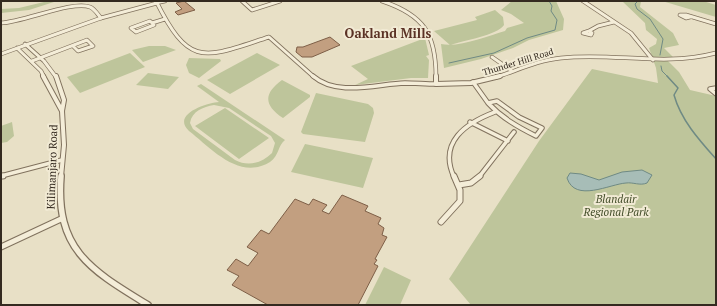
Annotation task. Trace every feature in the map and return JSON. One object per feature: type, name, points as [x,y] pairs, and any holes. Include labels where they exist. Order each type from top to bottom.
[{"type":"street","points":[[1,54],[101,17],[165,1]]},
{"type":"street","points":[[242,1],[252,10],[280,1]]},
{"type":"street","points":[[386,1],[412,16],[428,32],[434,49],[436,84]]},
{"type":"street","points":[[583,1],[634,36],[653,60]]},
{"type":"street","points":[[152,23],[154,25],[136,32],[131,28],[165,19],[157,2]]},
{"type":"street","points":[[1,22],[18,22],[76,5],[89,6],[101,17]]},
{"type":"street","points":[[690,17],[716,24]]},
{"type":"street","name":"Thunder Hill Road","points":[[165,19],[187,47],[199,53],[222,52],[269,37],[315,78],[333,86],[353,88],[406,83],[436,84],[473,82],[544,60],[569,57],[653,60],[690,58],[716,53]]},
{"type":"street","points":[[589,32],[598,26],[615,22]]},
{"type":"street","points":[[32,61],[87,40],[93,46],[78,51],[73,46]]},
{"type":"street","name":"Kilimanjaro Road","points":[[26,44],[51,68],[65,101],[62,111],[64,134],[59,203],[61,218],[69,238],[82,258],[109,280],[148,305]]},
{"type":"street","name":"Kilimanjaro Road","points":[[17,48],[32,61],[41,72],[62,111]]},
{"type":"street","points":[[492,57],[512,71]]},
{"type":"street","points":[[473,82],[487,102],[495,112],[511,123],[536,136],[542,128],[519,117],[497,101],[487,102]]},
{"type":"street","points":[[716,88],[710,89],[716,94]]},
{"type":"street","points":[[441,222],[460,201],[461,197],[459,185],[452,168],[449,151],[456,136],[470,122],[495,112]]},
{"type":"street","points":[[470,122],[508,141]]},
{"type":"street","points":[[459,185],[471,183],[478,178],[514,132]]},
{"type":"street","points":[[1,176],[62,160]]},
{"type":"street","points":[[1,247],[61,218]]},
{"type":"green space","points":[[48,1],[57,1],[29,10],[1,13],[1,9],[19,8]]},
{"type":"green space","points":[[512,1],[556,1],[564,19],[563,30],[529,40],[513,48],[481,59],[444,68],[441,44],[448,45],[473,41],[505,31],[507,28],[524,23],[511,14],[501,10]]},
{"type":"green space","name":"Blandair Regional Park","points":[[622,1],[641,1],[640,7],[673,33],[679,45],[664,48],[674,58],[665,58],[679,72],[690,90],[716,96],[716,305],[471,305],[449,279],[539,141],[592,69],[658,83],[656,68],[649,48],[656,44],[657,39],[646,30],[645,23]]},
{"type":"green space","points":[[662,1],[703,1],[716,5],[716,17]]},
{"type":"green space","points":[[495,10],[503,17],[504,25],[495,32],[487,35],[450,45],[434,31],[477,20],[475,17]]},
{"type":"green space","points":[[425,38],[429,55],[426,56],[429,60],[428,78],[411,78],[355,85],[368,79],[351,66]]},
{"type":"green space","points":[[149,46],[165,46],[176,50],[143,62],[132,50]]},
{"type":"green space","points":[[130,53],[145,67],[80,93],[67,77]]},
{"type":"green space","points":[[257,53],[280,65],[230,94],[207,80]]},
{"type":"green space","points":[[189,58],[220,59],[221,61],[199,78],[189,73],[186,65]]},
{"type":"green space","points":[[148,73],[179,77],[168,89],[136,85]]},
{"type":"green space","points":[[282,80],[310,95],[310,97],[283,118],[272,109],[268,99],[271,90]]},
{"type":"green space","points":[[201,84],[285,140],[273,160],[259,167],[247,168],[237,165],[216,153],[189,131],[185,125],[184,119],[187,115],[199,107],[219,102],[197,86]],"holes":[[[214,105],[229,108],[271,136],[275,143],[272,153],[255,163],[240,162],[235,160],[193,129],[190,123],[193,115],[202,108]]]},
{"type":"green space","points":[[316,93],[368,104],[373,108],[374,113],[365,142],[303,134],[301,132]]},
{"type":"green space","points":[[225,108],[269,138],[239,159],[195,126]]},
{"type":"green space","points":[[12,122],[14,136],[7,142],[1,143],[1,126]]},
{"type":"green space","points":[[305,144],[373,158],[363,188],[291,172]]},
{"type":"green space","points":[[384,267],[411,280],[400,305],[365,305]]},
{"type":"water","points":[[642,170],[652,175],[647,183],[626,183],[585,191],[577,189],[571,185],[567,178],[570,173],[581,174],[599,180],[622,172]]},
{"type":"building","points":[[184,1],[195,10],[178,15],[175,12],[182,9],[176,3]]},
{"type":"building","points":[[330,37],[340,45],[312,57],[302,57],[296,52],[297,47],[303,47]]},
{"type":"building","points":[[342,195],[368,206],[365,211],[381,218],[378,224],[384,228],[382,235],[387,237],[375,259],[377,260],[374,264],[378,266],[358,305],[268,305],[232,285],[239,276],[227,270],[236,259],[248,266],[258,253],[247,247],[261,230],[269,234],[295,199],[309,205],[313,199],[327,205],[322,211],[329,214]]},
{"type":"waterway","points":[[449,63],[494,53],[527,38],[555,30],[557,20],[551,11],[552,6],[549,1]]},
{"type":"waterway","points":[[638,1],[635,4],[637,9],[650,19],[663,39],[660,55]]},
{"type":"waterway","points":[[661,66],[662,71],[667,76]]},
{"type":"waterway","points":[[667,76],[678,88],[674,95],[681,113],[697,137],[716,159]]},
{"type":"district","name":"Oakland Mills","points":[[388,33]]}]
